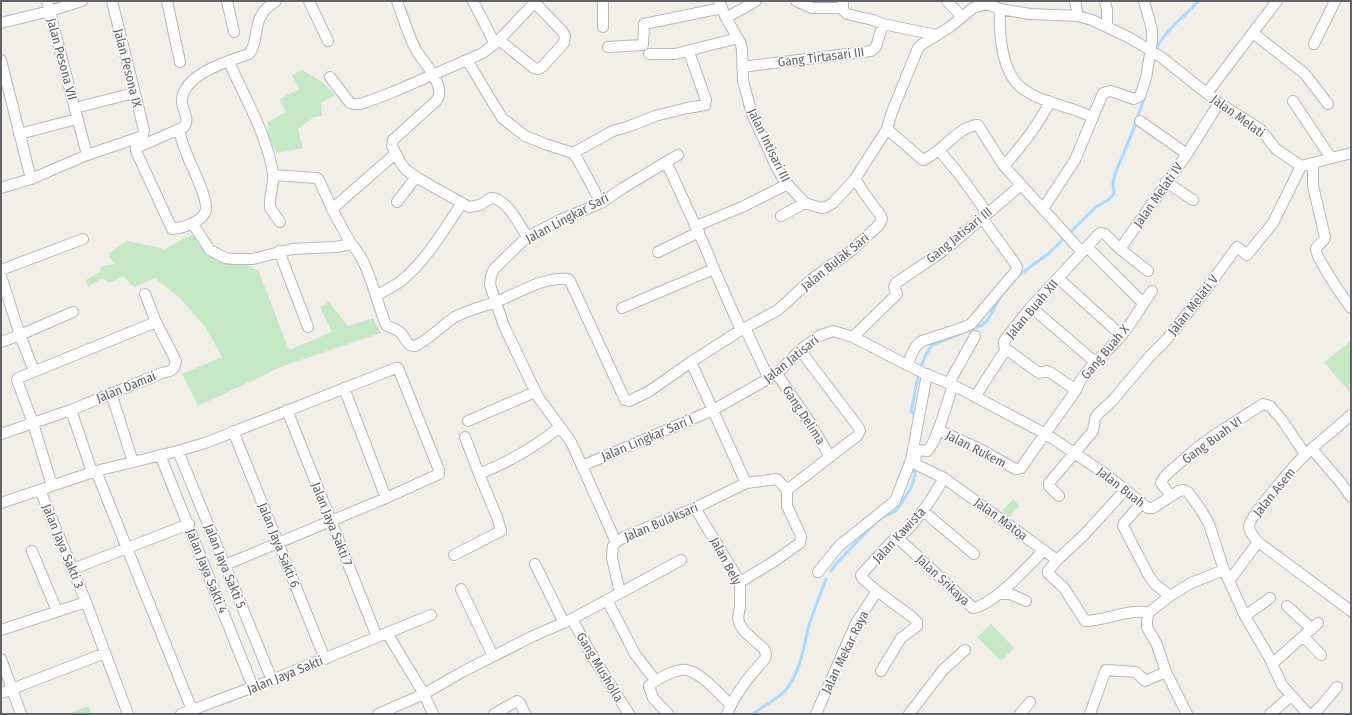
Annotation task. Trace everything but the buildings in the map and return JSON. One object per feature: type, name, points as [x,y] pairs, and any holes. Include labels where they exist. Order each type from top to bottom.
[{"type":"street","name":"Jalan Pesona VII","points":[[47,1],[86,155]]},
{"type":"street","points":[[1,23],[50,11],[82,1]]},
{"type":"street","name":"Jalan Pesona IX","points":[[86,155],[140,137],[144,130],[112,1]]},
{"type":"street","points":[[167,1],[180,62]]},
{"type":"street","points":[[227,1],[234,32]]},
{"type":"street","points":[[179,130],[185,150],[200,185],[206,209],[204,214],[192,223],[178,228],[171,228],[136,151],[136,148],[179,130],[187,124],[182,103],[186,86],[210,69],[249,54],[252,50],[258,23],[262,13],[276,1]]},
{"type":"street","points":[[309,1],[328,41]]},
{"type":"street","points":[[397,1],[416,50],[433,74],[440,92],[439,98],[393,140],[392,144],[395,154],[406,170],[462,203],[474,207],[491,198],[500,200],[510,210],[527,237]]},
{"type":"street","points":[[330,77],[350,103],[357,104],[393,92],[483,52],[497,42],[535,2],[563,32],[565,36],[564,43],[542,67],[538,69],[534,68],[497,42],[473,1]]},
{"type":"street","points":[[602,27],[603,1]]},
{"type":"street","points":[[726,18],[756,1]]},
{"type":"street","points":[[796,1],[812,8],[843,4],[844,12],[848,14],[883,24],[936,35]]},
{"type":"street","points":[[947,1],[962,17]]},
{"type":"street","points":[[1075,1],[1078,16]]},
{"type":"street","points":[[1105,1],[1107,10],[1107,26]]},
{"type":"street","points":[[1043,209],[1075,160],[1103,93],[1111,91],[1134,99],[1139,97],[1146,78],[1152,42],[1152,30],[1144,1]]},
{"type":"street","points":[[1207,93],[1277,1]]},
{"type":"street","points":[[1314,44],[1335,1]]},
{"type":"street","points":[[781,216],[805,203],[821,208],[829,206],[855,179],[887,129],[892,112],[915,54],[921,45],[950,27],[978,6],[991,3]]},
{"type":"street","name":"Jalan Melati","points":[[991,3],[1000,9],[1030,14],[1078,16],[1107,26],[1161,57],[1219,103],[1260,129],[1276,149],[1301,166]]},
{"type":"street","points":[[608,48],[643,45],[644,24],[721,4]]},
{"type":"street","name":"Jalan Intisari III","points":[[721,4],[726,18],[738,38],[742,49],[743,81],[752,114],[776,166],[788,184],[805,203]]},
{"type":"street","points":[[1000,9],[1000,25],[1004,60],[1016,82],[1023,89],[1050,102],[1092,117]]},
{"type":"street","name":"Gang Tirtasari III","points":[[742,67],[870,51],[876,45],[883,24]]},
{"type":"street","points":[[1253,33],[1305,74],[1328,104]]},
{"type":"street","points":[[649,54],[675,54],[690,52],[738,38]]},
{"type":"street","points":[[573,153],[613,131],[656,116],[705,105],[706,100],[690,52]]},
{"type":"street","points":[[1,60],[31,179]]},
{"type":"street","points":[[467,60],[502,118],[525,136],[573,153],[601,202]]},
{"type":"street","points":[[229,62],[261,134],[269,157],[273,175],[270,208],[280,222]]},
{"type":"street","name":"Jalan Pesona VII","points":[[75,108],[134,93]]},
{"type":"street","points":[[1293,101],[1331,158]]},
{"type":"street","points":[[1004,166],[1027,140],[1040,122],[1050,102]]},
{"type":"street","name":"Jalan Melati IV","points":[[1120,249],[1187,154],[1219,103]]},
{"type":"street","points":[[19,134],[77,119]]},
{"type":"street","points":[[1140,121],[1187,154]]},
{"type":"street","points":[[887,129],[923,160],[939,150],[964,130],[978,124],[1004,166],[1020,185],[1066,235],[1085,249],[1143,304]]},
{"type":"street","points":[[818,572],[839,546],[895,501],[911,460],[918,370],[914,349],[917,344],[968,326],[1016,271],[1017,267],[962,178],[939,150]]},
{"type":"street","points":[[1301,166],[1351,153]]},
{"type":"street","points":[[332,209],[395,154]]},
{"type":"street","name":"Jalan Lingkar Sari","points":[[616,542],[569,439],[535,392],[504,326],[490,285],[491,276],[494,269],[527,237],[560,220],[601,202],[678,154]]},
{"type":"street","points":[[1,188],[31,179],[86,155]]},
{"type":"street","points":[[666,162],[743,329]]},
{"type":"street","points":[[1312,164],[1313,186],[1324,237],[1324,240],[1317,248],[1316,252],[1330,278],[1349,303]]},
{"type":"street","name":"Jalan Melati V","points":[[1075,452],[1093,431],[1094,419],[1097,415],[1113,400],[1166,339],[1204,292],[1237,247],[1247,255],[1273,224],[1301,166]]},
{"type":"street","points":[[273,175],[317,178],[319,180],[332,209],[351,244],[367,269],[386,325],[400,332],[412,346],[418,344],[457,316],[497,302]]},
{"type":"street","points":[[397,202],[416,177]]},
{"type":"street","name":"Jalan Bulak Sari","points":[[497,302],[536,284],[561,278],[569,280],[627,401],[634,400],[743,329],[766,318],[786,305],[813,278],[851,251],[879,225],[881,222],[881,216],[864,194],[855,179]]},
{"type":"street","points":[[1166,182],[1193,200]]},
{"type":"street","points":[[658,252],[698,229],[788,184]]},
{"type":"street","name":"Gang Jatisari III","points":[[853,336],[896,295],[894,287],[896,283],[946,249],[1020,185]]},
{"type":"street","points":[[376,296],[400,282],[416,266],[431,249],[462,203]]},
{"type":"street","points":[[192,223],[210,250],[225,258],[253,258],[292,249],[336,247],[351,244]]},
{"type":"street","points":[[1085,249],[1098,235],[1101,233],[1105,234],[1120,249],[1148,271]]},
{"type":"street","points":[[1,270],[83,239]]},
{"type":"street","name":"Jalan Buah XII","points":[[975,396],[1006,350],[1004,341],[1031,307],[1085,249]]},
{"type":"street","points":[[279,252],[308,327]]},
{"type":"street","points":[[622,308],[714,268]]},
{"type":"street","points":[[1,276],[20,335],[34,371]]},
{"type":"street","points":[[1058,278],[1121,335]]},
{"type":"street","name":"Gang Buah X","points":[[1046,434],[1076,390],[1080,379],[1121,335],[1152,291]]},
{"type":"street","name":"Jalan Damai","points":[[1,434],[71,410],[170,371],[174,368],[176,366],[176,361],[156,322],[145,294]]},
{"type":"street","points":[[1031,307],[1095,362]]},
{"type":"street","points":[[1,342],[73,312]]},
{"type":"street","points":[[52,486],[33,423],[17,380],[20,376],[156,322]]},
{"type":"street","name":"Gang Delima","points":[[743,329],[773,376],[809,421],[830,457]]},
{"type":"street","name":"Jalan Jatisari","points":[[713,410],[773,376],[800,350],[819,336],[833,331],[853,336],[918,370]]},
{"type":"street","points":[[944,478],[917,465],[915,462],[917,452],[919,450],[928,450],[938,430],[951,384],[975,336]]},
{"type":"street","points":[[740,582],[773,562],[800,543],[801,536],[787,506],[787,490],[858,435],[860,431],[800,350]]},
{"type":"street","points":[[1006,350],[1039,373],[1047,371],[1076,390]]},
{"type":"street","points":[[691,362],[746,483]]},
{"type":"street","points":[[1,504],[94,471],[205,443],[398,368],[439,470],[438,475],[225,565]]},
{"type":"street","name":"Jalan Buah","points":[[918,370],[951,384],[1046,434],[1075,452],[1104,473],[1148,508],[1152,509],[1183,490],[1190,494],[1209,524],[1224,570],[1245,616],[1282,685],[1308,714]]},
{"type":"street","points":[[344,388],[386,498]]},
{"type":"street","points":[[468,421],[535,392]]},
{"type":"street","points":[[111,393],[133,462]]},
{"type":"street","name":"Gang Buah VI","points":[[1171,496],[1162,483],[1163,479],[1168,474],[1198,447],[1263,404],[1270,406],[1309,452]]},
{"type":"street","points":[[71,410],[94,471],[127,548],[192,710]]},
{"type":"street","name":"Jalan Jaya Sakti 7","points":[[287,410],[377,638]]},
{"type":"street","name":"Jalan Lingkar Sari I","points":[[582,466],[713,410]]},
{"type":"street","name":"Jalan Asem","points":[[1258,542],[1250,531],[1249,524],[1266,500],[1309,452],[1351,415]]},
{"type":"street","points":[[478,474],[517,457],[537,445],[560,427]]},
{"type":"street","name":"Jalan Rukem","points":[[938,430],[980,449],[1015,469],[1023,466],[1046,434]]},
{"type":"street","name":"Jalan Jaya Sakti 6","points":[[233,431],[325,658]]},
{"type":"street","points":[[454,555],[501,531],[497,517],[478,474],[465,437]]},
{"type":"street","name":"Jalan Jaya Sakti 5","points":[[178,451],[272,680]]},
{"type":"street","points":[[1059,496],[1049,486],[1049,483],[1075,452]]},
{"type":"street","points":[[1309,452],[1342,484],[1351,498]]},
{"type":"street","name":"Jalan Jaya Sakti 4","points":[[160,455],[189,524],[253,688]]},
{"type":"street","name":"Jalan Kawista","points":[[877,591],[861,576],[892,541],[899,539],[923,511],[944,478]]},
{"type":"street","name":"Jalan Matoa","points":[[944,478],[1058,560]]},
{"type":"street","name":"Jalan Bulaksari","points":[[620,593],[612,558],[613,546],[616,542],[626,536],[695,508],[746,483],[775,479],[781,482],[787,490]]},
{"type":"street","name":"Jalan Jaya Sakti 3","points":[[40,490],[86,602],[128,714]]},
{"type":"street","points":[[1125,490],[1084,535],[1058,560],[1048,571],[1048,573],[1064,588],[1085,621],[1132,613],[1148,613]]},
{"type":"street","points":[[1142,503],[1123,526],[1149,576],[1155,584],[1170,596]]},
{"type":"street","name":"Jalan Bely","points":[[695,508],[740,582],[741,588],[738,621],[742,629],[764,649],[766,654],[764,659],[742,688],[729,710]]},
{"type":"street","points":[[923,511],[974,554]]},
{"type":"street","points":[[73,569],[189,524]]},
{"type":"street","name":"Jalan Srikaya","points":[[899,539],[971,607],[974,608],[999,594],[1044,550]]},
{"type":"street","points":[[1229,581],[1258,542],[1351,611]]},
{"type":"street","points":[[32,551],[57,611]]},
{"type":"street","points":[[378,714],[424,694],[493,656],[568,621],[681,560]]},
{"type":"street","name":"Gang Musholla","points":[[535,564],[568,621],[594,659],[628,714]]},
{"type":"street","points":[[1187,714],[1166,672],[1156,645],[1147,627],[1146,622],[1148,613],[1170,596],[1192,583],[1224,570]]},
{"type":"street","points":[[461,589],[493,656]]},
{"type":"street","points":[[877,591],[912,617],[917,626],[901,638],[881,671]]},
{"type":"street","name":"Jalan Mekar Raya","points":[[816,714],[856,623],[877,591]]},
{"type":"street","points":[[999,594],[1010,594],[1026,601]]},
{"type":"street","points":[[1245,616],[1270,598]]},
{"type":"street","points":[[607,600],[635,654],[655,680]]},
{"type":"street","name":"Jalan Jaya Sakti 3","points":[[1,630],[86,602]]},
{"type":"street","points":[[1272,664],[1315,626],[1287,606]]},
{"type":"street","name":"Jalan Jaya Sakti","points":[[181,714],[253,688],[431,615]]},
{"type":"street","points":[[387,633],[424,694],[433,714]]},
{"type":"street","points":[[1304,637],[1321,656]]},
{"type":"street","points":[[910,714],[943,670],[966,650]]},
{"type":"street","points":[[1,693],[105,654]]},
{"type":"street","points":[[1,659],[21,714]]},
{"type":"street","points":[[668,714],[653,698],[649,686],[655,680],[680,670],[689,670],[701,676],[729,710]]},
{"type":"street","points":[[1090,714],[1106,670],[1136,672],[1145,681],[1166,672]]},
{"type":"street","points":[[1313,714],[1337,687]]},
{"type":"street","points":[[1270,714],[1291,696]]},
{"type":"street","points":[[494,714],[517,700],[525,714]]},
{"type":"street","points":[[1020,714],[1030,702]]},
{"type":"green space","points":[[302,70],[323,82],[335,95],[321,103],[322,116],[314,117],[298,129],[303,148],[277,153],[267,135],[268,122],[286,112],[279,99],[299,89],[292,75]]},
{"type":"green space","points":[[197,234],[215,260],[243,262],[259,272],[289,350],[332,332],[320,307],[329,302],[348,326],[373,318],[381,333],[283,366],[198,406],[182,374],[222,357],[206,328],[180,298],[155,278],[134,287],[123,276],[110,283],[102,278],[88,287],[86,280],[100,272],[101,267],[114,264],[108,254],[127,241],[165,249],[186,237]]},
{"type":"green space","points":[[1351,341],[1351,394],[1324,362]]},
{"type":"green space","points":[[1013,499],[1020,506],[1009,517],[1002,511]]},
{"type":"green space","points":[[991,624],[1014,648],[1001,661],[977,637]]},
{"type":"green space","points":[[88,706],[92,714],[69,714]]},
{"type":"waterway","points":[[1155,52],[1163,37],[1199,1]]},
{"type":"waterway","points":[[1018,276],[1049,253],[1096,207],[1108,200],[1114,194],[1113,183],[1115,174],[1145,96]]},
{"type":"waterway","points":[[916,416],[911,411],[916,386],[927,352],[932,345],[982,325],[987,321],[1001,296]]},
{"type":"waterway","points":[[831,571],[869,529],[881,518],[896,511],[910,490],[915,476],[914,466]]},
{"type":"waterway","points":[[753,714],[785,691],[795,676],[801,660],[809,625],[826,579]]}]
